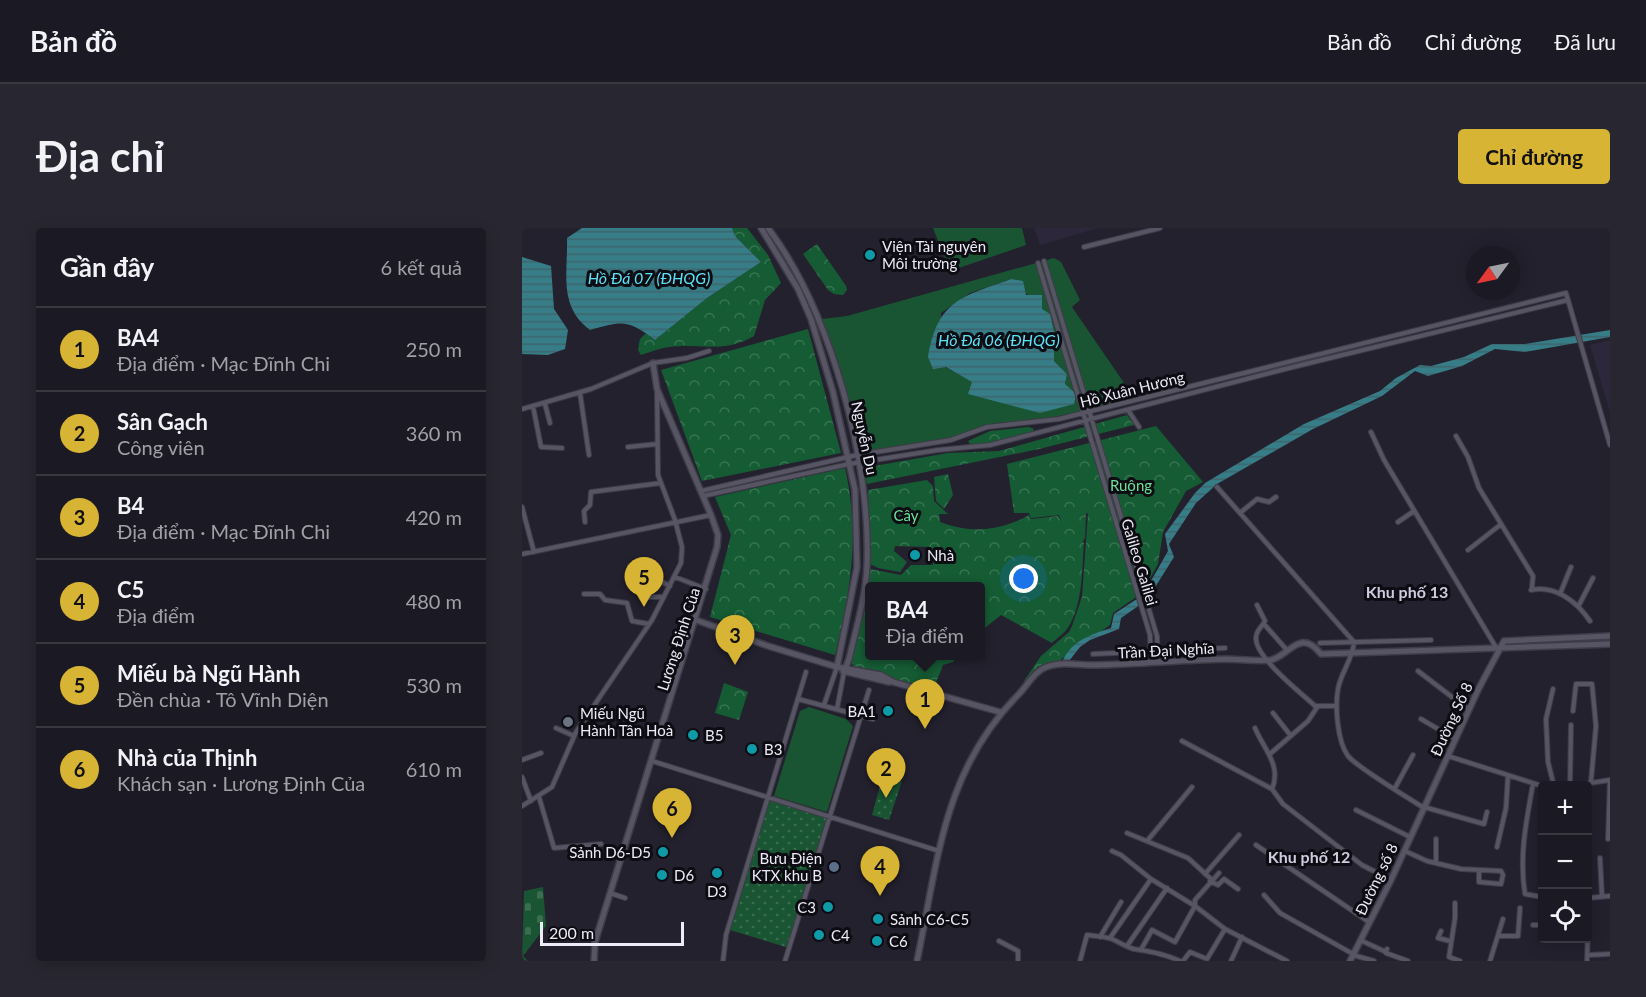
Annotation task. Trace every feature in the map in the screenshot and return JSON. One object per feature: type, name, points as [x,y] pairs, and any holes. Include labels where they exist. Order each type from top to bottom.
[{"type":"street","name":"Nguyễn Du","points":[[761,228],[798,289],[811,319],[833,392],[855,490],[857,567],[837,667]]},
{"type":"street","name":"Nguyễn Du","points":[[768,228],[778,241],[818,318],[841,384],[863,488],[867,567],[845,670]]},
{"type":"street","points":[[1084,247],[1160,228]]},
{"type":"street","name":"Galileo Galilei","points":[[1044,261],[1155,629],[1158,651],[1155,662]]},
{"type":"street","name":"Galileo Galilei","points":[[1038,262],[1149,630],[1151,651],[1155,662]]},
{"type":"street","name":"Hồ Xuân Hương","points":[[702,493],[848,461],[858,463],[990,445],[1289,368],[1568,300],[1566,293],[1083,414],[1039,423],[987,427],[963,436],[856,455],[848,461]]},
{"type":"street","points":[[1568,300],[1610,445]]},
{"type":"street","points":[[811,319],[818,318]]},
{"type":"street","points":[[522,409],[580,393],[653,363],[687,358],[709,351]]},
{"type":"street","points":[[1287,362],[1289,368]]},
{"type":"street","name":"Lương Định Của","points":[[594,961],[595,942],[706,589],[717,547],[718,536],[711,515],[657,389],[653,363]]},
{"type":"street","points":[[522,806],[552,787],[574,736],[649,624],[675,577],[682,556],[676,522],[661,483],[657,444],[657,389]]},
{"type":"street","points":[[580,393],[589,455]]},
{"type":"street","points":[[545,403],[550,423]]},
{"type":"street","points":[[533,406],[541,447],[562,448]]},
{"type":"street","points":[[1127,410],[1139,427]]},
{"type":"street","points":[[1039,423],[1041,433]]},
{"type":"street","points":[[1371,432],[1414,511],[1497,649]]},
{"type":"street","points":[[963,436],[965,447]]},
{"type":"street","points":[[1456,436],[1468,457],[1479,488],[1533,576],[1532,589],[1560,594],[1579,605],[1590,621]]},
{"type":"street","points":[[627,447],[657,444]]},
{"type":"street","points":[[585,522],[584,511],[590,505],[591,492],[661,483]]},
{"type":"street","points":[[855,490],[863,488]]},
{"type":"street","points":[[1216,488],[1354,642],[1354,654],[1340,677],[1335,706],[1342,744],[1349,757],[1424,808],[1485,824],[1487,812]]},
{"type":"street","points":[[1240,513],[1257,499],[1269,502],[1276,497]]},
{"type":"street","points":[[522,507],[534,552]]},
{"type":"street","points":[[1398,522],[1414,511]]},
{"type":"street","points":[[522,554],[711,515]]},
{"type":"street","points":[[1468,550],[1500,525]]},
{"type":"street","points":[[630,566],[640,566],[650,576],[670,586]]},
{"type":"street","points":[[1560,594],[1571,567]]},
{"type":"street","points":[[675,577],[706,589]]},
{"type":"street","points":[[1579,605],[1593,578]]},
{"type":"street","points":[[584,594],[600,594],[605,600],[627,603],[632,621],[649,624]]},
{"type":"street","points":[[646,597],[664,597]]},
{"type":"street","points":[[1257,605],[1264,624],[1286,649]]},
{"type":"street","points":[[696,620],[845,670],[881,675],[893,682],[1000,712]]},
{"type":"street","points":[[1264,624],[1258,631],[1256,646],[1265,659],[1318,706],[1335,706]]},
{"type":"street","points":[[1149,630],[1155,629]]},
{"type":"street","name":"Đường Số 8","points":[[1424,808],[1497,649],[1504,641],[1610,636]]},
{"type":"street","points":[[1320,643],[1431,640]]},
{"type":"street","name":"Trần Đại Nghĩa","points":[[917,961],[947,812],[964,767],[1000,712],[1045,667],[1062,664],[1272,660],[1286,649],[1299,644],[1310,644],[1321,654],[1354,654],[1610,644]]},
{"type":"street","points":[[1092,654],[1225,648]]},
{"type":"street","points":[[824,705],[837,667]]},
{"type":"street","points":[[837,709],[845,670]]},
{"type":"street","points":[[1418,671],[1469,710]]},
{"type":"street","points":[[723,961],[723,946],[806,672]]},
{"type":"street","points":[[1573,711],[1576,684],[1591,684],[1596,726],[1591,781],[1610,780],[1608,839]]},
{"type":"street","points":[[1553,689],[1546,720],[1548,762],[1553,772],[1554,781]]},
{"type":"street","points":[[785,961],[869,690]]},
{"type":"street","points":[[798,699],[873,719]]},
{"type":"street","points":[[1270,753],[1316,713],[1318,706]]},
{"type":"street","points":[[1273,713],[1291,736]]},
{"type":"street","points":[[1421,719],[1455,739]]},
{"type":"street","points":[[1570,781],[1571,725]]},
{"type":"street","points":[[556,728],[574,736]]},
{"type":"street","points":[[1255,728],[1270,753],[1274,776],[1272,789]]},
{"type":"street","points":[[1182,741],[1272,789],[1283,804],[1362,865],[1391,880]]},
{"type":"street","points":[[522,760],[540,753]]},
{"type":"street","points":[[1395,788],[1413,755]]},
{"type":"street","points":[[1447,756],[1538,785]]},
{"type":"street","points":[[652,761],[940,851]]},
{"type":"street","points":[[1497,848],[1506,808],[1508,775]]},
{"type":"street","points":[[522,777],[531,801]]},
{"type":"street","points":[[1533,784],[1522,847],[1522,878],[1525,894],[1538,896]]},
{"type":"street","points":[[1147,841],[1192,787]]},
{"type":"street","points":[[539,797],[554,848],[601,844]]},
{"type":"street","name":"Đường số 8","points":[[1350,961],[1424,808]]},
{"type":"street","points":[[1356,810],[1410,837]]},
{"type":"street","points":[[1126,833],[1188,858],[1218,885],[1224,879],[1238,889]]},
{"type":"street","points":[[1205,874],[1239,835]]},
{"type":"street","points":[[1436,839],[1436,863]]},
{"type":"street","points":[[1257,845],[1369,922]]},
{"type":"street","points":[[1112,851],[1195,906],[1225,929],[1287,961]]},
{"type":"street","points":[[1404,851],[1436,863],[1479,872]]},
{"type":"street","points":[[1600,858],[1602,897]]},
{"type":"street","points":[[1481,868],[1501,871],[1503,875],[1501,884],[1479,882],[1479,872],[1481,868]]},
{"type":"street","points":[[1142,948],[1152,930],[1175,942],[1195,906],[1195,900],[1210,880],[1219,873]]},
{"type":"street","points":[[1110,938],[1151,879]]},
{"type":"street","points":[[1127,946],[1167,888]]},
{"type":"street","points":[[610,893],[625,898]]},
{"type":"street","points":[[1264,895],[1280,913],[1353,954],[1374,961]]},
{"type":"street","points":[[1592,898],[1610,896]]},
{"type":"street","points":[[1100,937],[1121,902]]},
{"type":"street","points":[[1455,903],[1449,957],[1460,961]]},
{"type":"street","points":[[1500,936],[1518,936],[1520,908]]},
{"type":"street","points":[[1491,961],[1503,919]]},
{"type":"street","points":[[1533,925],[1538,925]]},
{"type":"street","points":[[1080,961],[1086,936],[1110,938],[1127,946],[1142,948],[1181,961],[1190,952],[1207,959],[1225,929]]},
{"type":"street","points":[[1440,931],[1438,938],[1450,941]]},
{"type":"street","points":[[1232,961],[1242,937]]},
{"type":"street","points":[[1360,940],[1409,959]]},
{"type":"street","points":[[999,941],[1018,951],[1018,961]]},
{"type":"street","points":[[1587,961],[1588,943]]},
{"type":"street","points":[[1588,955],[1610,954]]},
{"type":"street","points":[[1275,961],[1278,956]]},
{"type":"shaded area","points":[[1034,228],[1098,228],[1040,245]]},
{"type":"shaded area","points":[[1610,340],[1610,412],[1590,345]]},
{"type":"green space","points":[[732,228],[747,228],[768,255],[781,283],[765,300],[754,336],[732,345],[669,347],[641,355],[638,350],[640,339],[646,333],[655,340],[707,298],[761,262],[735,236]]},
{"type":"green space","points":[[933,228],[1022,228],[1026,245],[950,271]]},
{"type":"green space","points":[[817,244],[846,286],[847,290],[843,295],[834,294],[828,290],[803,254]]},
{"type":"green space","points":[[1054,258],[1061,262],[1080,300],[1072,307],[1135,399],[1036,421],[994,423],[957,438],[864,454],[860,452],[842,374],[822,319],[847,316]],"holes":[[[1011,279],[1042,309],[1054,332],[1054,361],[1067,374],[1065,384],[1003,402],[969,394],[973,382],[945,367],[941,313],[970,293]]]},
{"type":"green space","points":[[808,329],[841,453],[702,481],[661,370]]},
{"type":"green space","points":[[1127,415],[1134,425],[1039,449],[867,484],[863,468],[948,453],[999,451]]},
{"type":"green space","points":[[1156,426],[1203,482],[1186,491],[1163,532],[1158,564],[1142,593],[1113,613],[1110,625],[1056,663],[1039,667],[1025,686],[1024,681],[1041,656],[1069,632],[1072,626],[1082,597],[1088,513],[1078,517],[1086,514],[1085,538],[1082,543],[1084,542],[1081,585],[1077,607],[1067,629],[1052,643],[1001,615],[985,628],[985,582],[867,582],[870,569],[901,575],[911,565],[933,565],[931,547],[895,546],[894,551],[907,562],[900,572],[878,568],[870,564],[868,490],[927,480],[933,486],[934,501],[948,514],[939,514],[940,522],[963,528],[986,529],[1008,525],[1029,515],[1031,519],[1058,516],[1061,521],[1059,515],[1031,518],[1029,513],[1014,513],[1007,464]]},
{"type":"green space","points":[[1029,427],[1034,429],[1032,432],[991,444],[971,446],[968,441],[990,431]]},
{"type":"green space","points":[[845,468],[852,516],[852,562],[835,655],[710,617],[731,535],[715,497]]},
{"type":"green space","points":[[948,474],[953,495],[944,509],[936,501],[934,477]]},
{"type":"green space","points":[[865,594],[865,660],[954,660],[943,665],[933,689],[858,670],[851,663]]},
{"type":"green space","points":[[724,683],[748,692],[739,720],[715,713]]},
{"type":"green space","points":[[809,707],[846,719],[853,726],[827,812],[774,796],[800,711]]},
{"type":"green space","points":[[883,775],[902,781],[889,820],[872,815]]},
{"type":"green space","points":[[769,796],[831,817],[789,948],[730,930]]},
{"type":"green space","points":[[543,887],[546,926],[523,956],[528,961],[522,961],[524,891]]},
{"type":"water","name":"Hồ Đá 07 (ĐHQG)","points":[[582,228],[732,228],[735,236],[761,262],[707,298],[655,340],[631,325],[618,324],[590,330],[573,310],[569,300],[566,276],[567,238]]},
{"type":"water","points":[[522,257],[551,266],[554,309],[568,330],[565,349],[548,355],[522,354]]},
{"type":"water","name":"Hồ Đá 06 (ĐHQG)","points":[[1011,279],[1023,281],[1026,295],[1042,295],[1042,309],[1050,314],[1054,332],[1054,361],[1067,374],[1065,384],[1076,394],[1074,404],[1040,413],[968,394],[972,382],[946,367],[933,369],[928,357],[932,338],[945,312],[965,297]]},
{"type":"water","points":[[1610,330],[1610,337],[1525,352],[1495,349],[1462,366],[1428,376],[1415,371],[1382,396],[1313,429],[1217,484],[1196,503],[1169,544],[1174,557],[1147,600],[1121,618],[1119,629],[1090,640],[1080,647],[1069,661],[1063,660],[1077,643],[1111,628],[1114,614],[1143,595],[1168,551],[1165,534],[1205,483],[1304,424],[1380,391],[1396,378],[1420,365],[1431,366],[1464,357],[1492,344],[1525,344]]},
{"type":"place","name":"Viện Tài nguyên Môi trường","points":[[870,255]]},
{"type":"place","name":"Nhà","points":[[915,555]]},
{"type":"place","name":"Miếu bà Ngũ Hành","points":[[644,607]]},
{"type":"place","name":"B4","points":[[735,665]]},
{"type":"place","name":"BA1","points":[[888,711]]},
{"type":"place","name":"Miếu Ngũ Hành Tân Hoà","points":[[568,722]]},
{"type":"place","name":"BA4","points":[[925,729]]},
{"type":"place","name":"B5","points":[[693,735]]},
{"type":"place","name":"B3","points":[[752,749]]},
{"type":"place","name":"Sân Gạch","points":[[886,798]]},
{"type":"place","name":"Nhà của Thịnh","points":[[672,838]]},
{"type":"place","name":"Sảnh D6-D5","points":[[663,852]]},
{"type":"place","name":"Bưu Điện KTX khu B","points":[[834,867]]},
{"type":"place","name":"D3","points":[[717,873]]},
{"type":"place","name":"D6","points":[[662,875]]},
{"type":"place","name":"C5","points":[[880,896]]},
{"type":"place","name":"C3","points":[[828,907]]},
{"type":"place","name":"Sảnh C6-C5","points":[[878,919]]},
{"type":"place","name":"C4","points":[[819,935]]},
{"type":"place","name":"C6","points":[[877,941]]},
{"type":"district","name":"Khu phố 13","points":[[1407,591]]},
{"type":"district","name":"Khu phố 12","points":[[1309,856]]},
{"type":"park label","name":"Ruộng","points":[[1131,485]]},
{"type":"park label","name":"Cây","points":[[906,515]]}]
